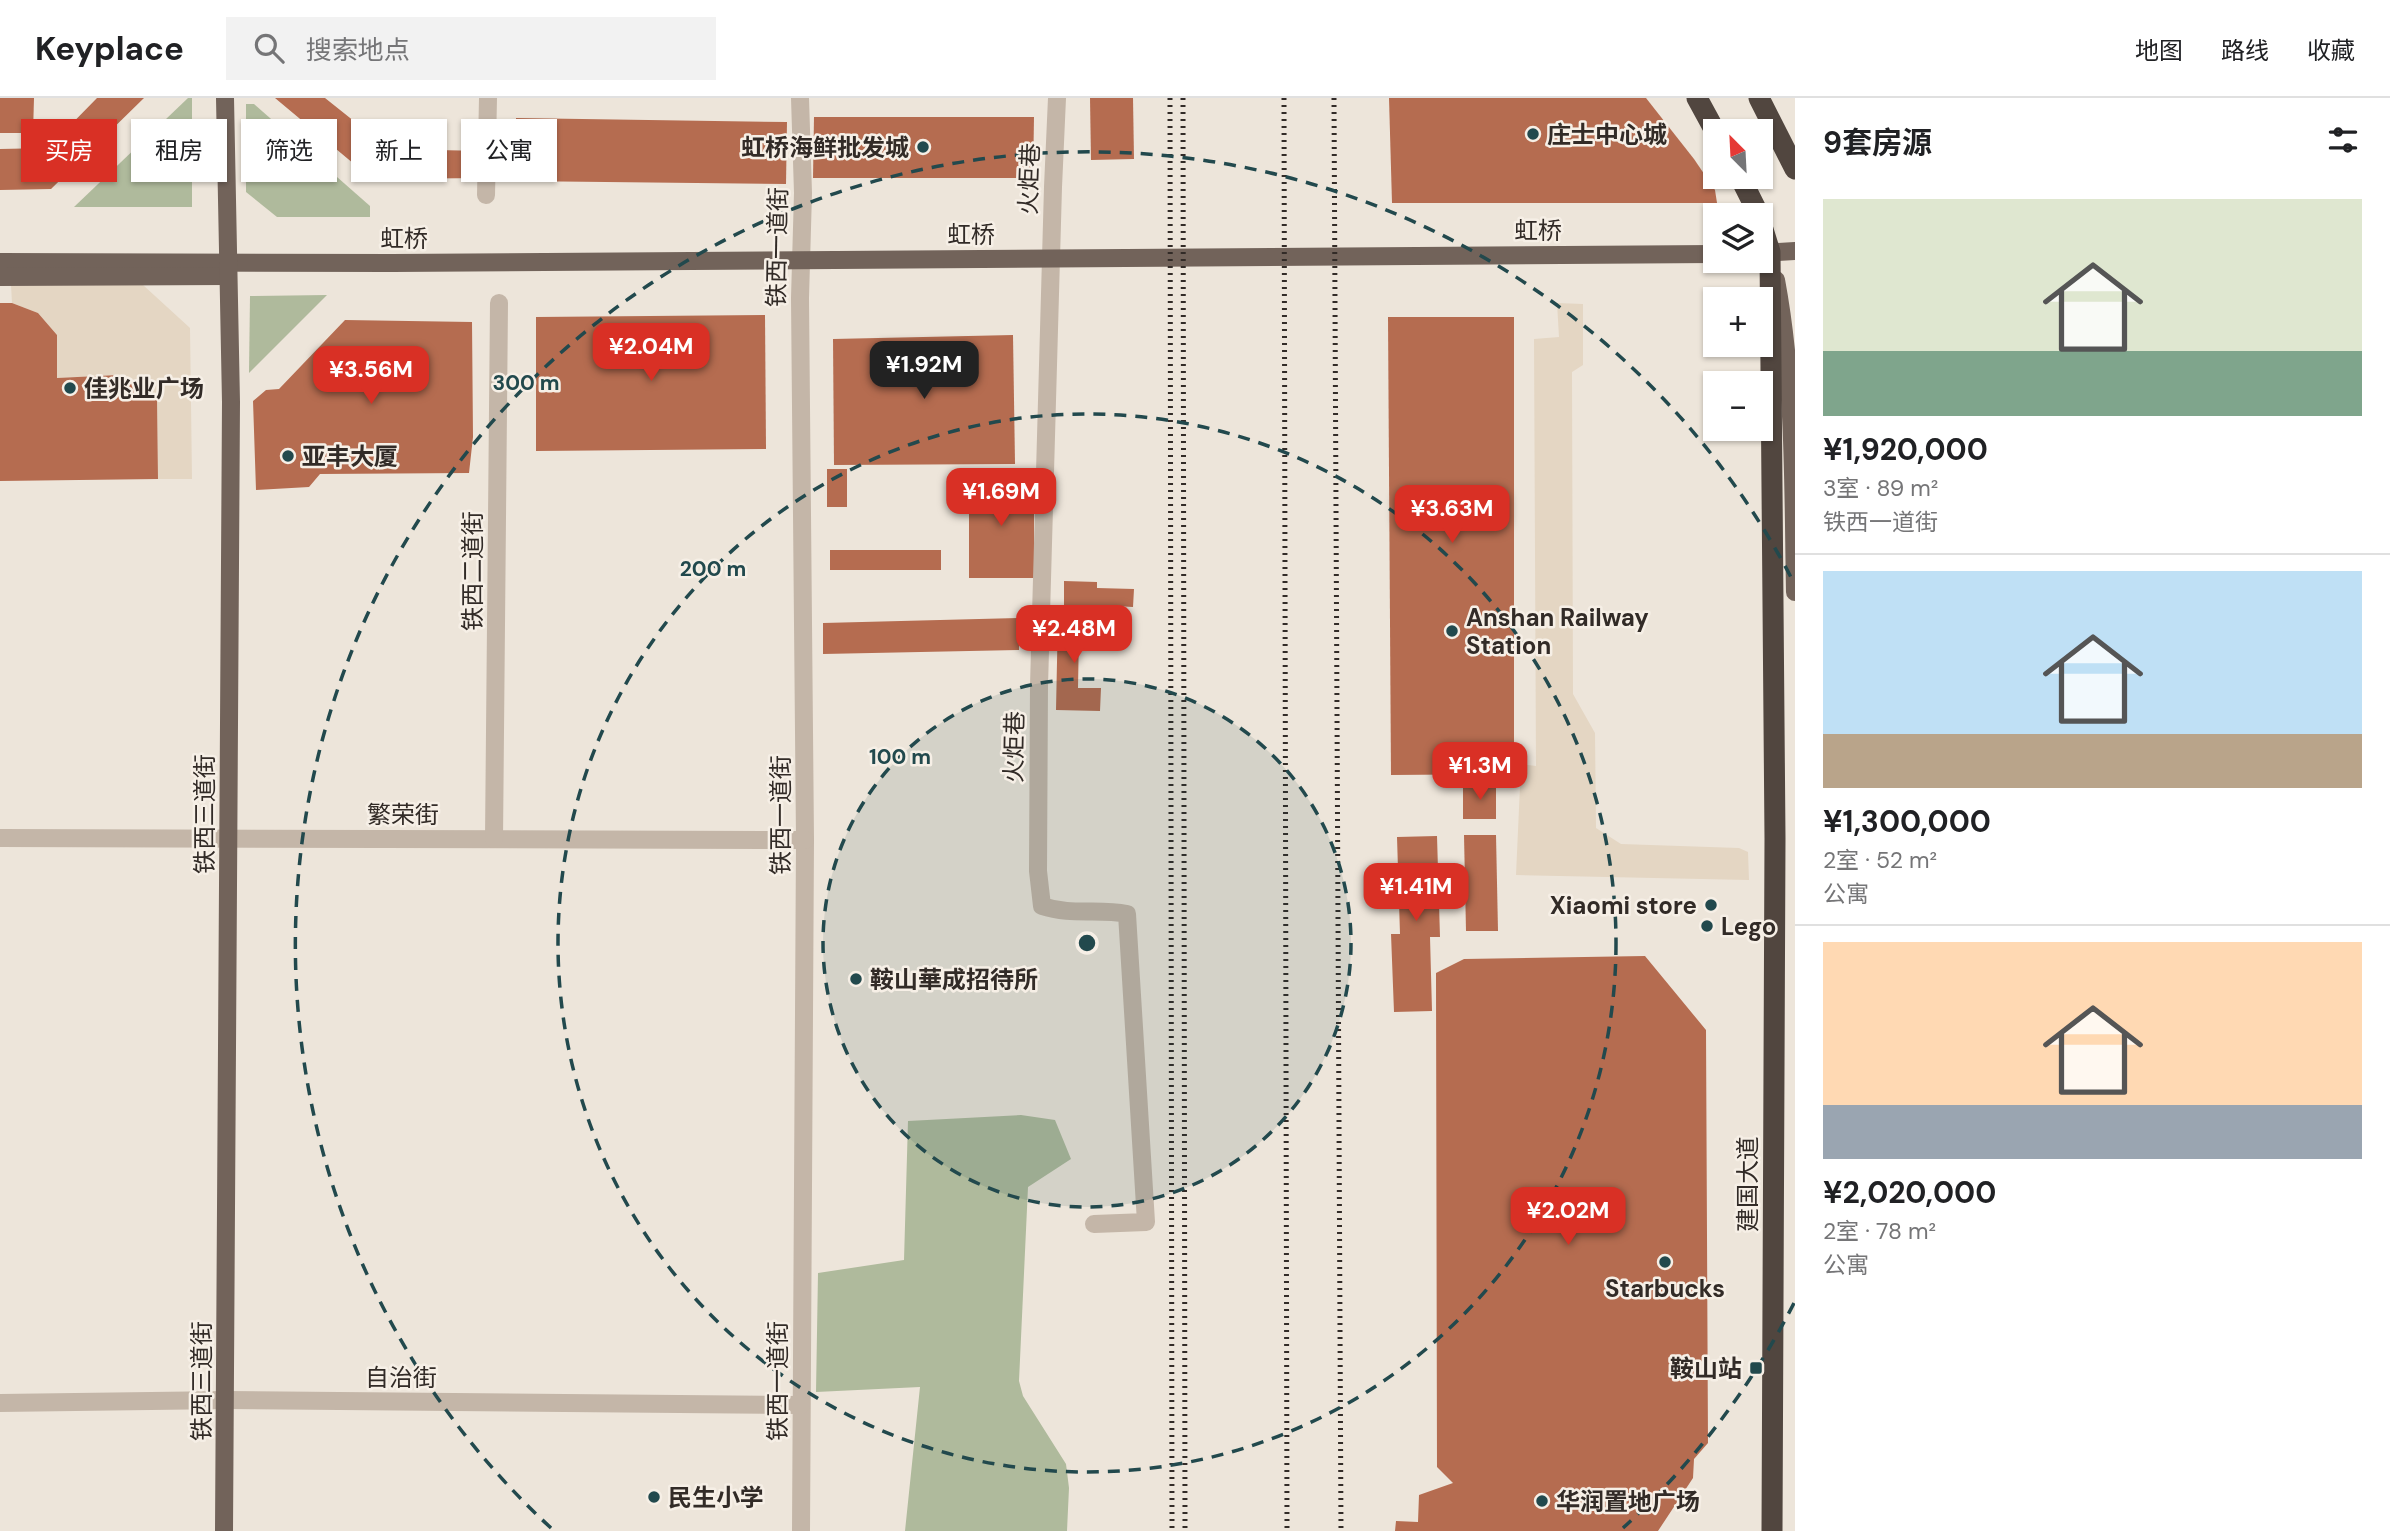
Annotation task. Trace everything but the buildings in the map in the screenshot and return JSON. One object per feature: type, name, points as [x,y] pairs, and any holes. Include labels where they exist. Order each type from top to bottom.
[{"type":"highway","points":[[1697,98],[1708,119]]},
{"type":"highway","points":[[1764,107],[1795,169]]},
{"type":"highway","name":"建国大道","points":[[1765,273],[1775,838],[1773,1531]]},
{"type":"main road","name":"铁西三道街","points":[[225,98],[230,402],[225,1531]]},
{"type":"main road","points":[[1764,107],[1795,152]]},
{"type":"main road","points":[[1773,252],[1795,251]]},
{"type":"main road","name":"虹桥","points":[[228,270],[417,263],[1703,254]]},
{"type":"main road","points":[[0,262],[228,270]]},
{"type":"main road","points":[[0,277],[228,270]]},
{"type":"main road","points":[[1771,273],[1786,323],[1791,372],[1795,592]]},
{"type":"street","points":[[486,195],[488,98]]},
{"type":"street","name":"铁西一道街","points":[[800,98],[803,193],[800,298],[805,840],[801,1531]]},
{"type":"street","name":"火炬巷","points":[[1058,98],[1053,187],[1040,686],[1038,871],[1042,906],[1059,912],[1112,911],[1127,914],[1146,1222],[1094,1224]]},
{"type":"street","name":"铁西二道街","points":[[494,839],[499,303]]},
{"type":"street","name":"繁荣街","points":[[0,838],[805,840]]},
{"type":"street","name":"自治街","points":[[0,1403],[226,1400],[801,1405]]},
{"type":"green space","points":[[188,98],[192,98],[192,119],[166,119]]},
{"type":"green space","points":[[246,104],[254,104],[271,119],[246,119]]},
{"type":"green space","points":[[131,152],[131,182],[192,182],[192,207],[74,207],[100,182],[117,182],[117,166]]},
{"type":"green space","points":[[337,177],[370,206],[370,217],[277,217],[246,192],[246,182],[337,182]]},
{"type":"green space","points":[[327,295],[249,373],[250,296]]},
{"type":"green space","points":[[1021,1115],[1055,1120],[1071,1159],[1028,1187],[1019,1381],[1023,1396],[1066,1464],[1069,1488],[1067,1531],[905,1531],[920,1387],[816,1392],[818,1273],[904,1260],[908,1121]]},
{"type":"shaded area","points":[[11,285],[143,285],[190,328],[192,479],[158,479],[157,398],[118,375],[57,378],[57,335],[38,313],[12,303]]},
{"type":"shaded area","points":[[1557,303],[1583,304],[1583,365],[1572,372],[1573,694],[1595,733],[1596,828],[1621,844],[1739,848],[1748,852],[1749,880],[1516,875],[1521,764],[1536,766],[1534,339],[1559,337]]},
{"type":"railway","points":[[1170,98],[1172,1531]]},
{"type":"railway","points":[[1183,98],[1185,1531]]},
{"type":"railway","points":[[1284,98],[1287,1531]]},
{"type":"railway","points":[[1334,98],[1341,1531]]},
{"type":"place","name":"庄士中心城","points":[[1533,134]]},
{"type":"place","name":"虹桥海鲜批发城","points":[[923,147]]},
{"type":"place","name":"佳兆业广场","points":[[70,388]]},
{"type":"place","name":"亚丰大厦","points":[[288,456]]},
{"type":"place","name":"Anshan Railway Station","points":[[1452,631]]},
{"type":"place","name":"Xiaomi store","points":[[1711,905]]},
{"type":"place","name":"Lego","points":[[1707,926]]},
{"type":"place","name":"鞍山華成招待所","points":[[856,979]]},
{"type":"place","name":"Starbucks","points":[[1665,1262]]},
{"type":"place","name":"鞍山站","points":[[1756,1368]]},
{"type":"place","name":"民生小学","points":[[654,1497]]},
{"type":"place","name":"华润置地广场","points":[[1542,1501]]}]
